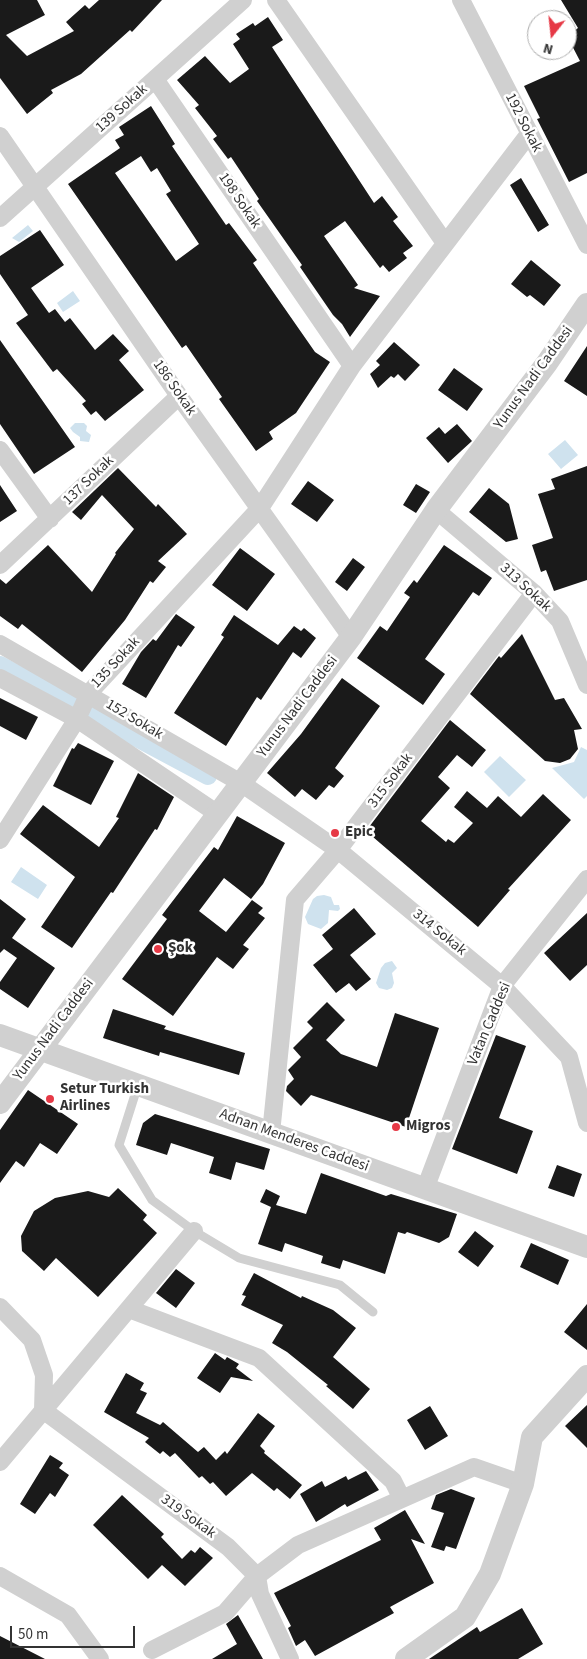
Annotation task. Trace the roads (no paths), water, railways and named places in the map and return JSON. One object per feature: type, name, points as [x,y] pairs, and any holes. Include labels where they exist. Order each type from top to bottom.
[{"type":"street","name":"139 Sokak","points":[[0,218],[243,0]]},
{"type":"street","points":[[276,0],[445,243]]},
{"type":"street","name":"192 Sokak","points":[[461,0],[587,245]]},
{"type":"street","name":"198 Sokak","points":[[155,79],[352,366]]},
{"type":"street","name":"135 Sokak","points":[[0,840],[82,707],[260,508],[352,366],[529,134]]},
{"type":"street","name":"186 Sokak","points":[[0,136],[178,396],[351,637]]},
{"type":"street","name":"Yunus Nadi Caddesi","points":[[0,1103],[351,637],[436,510],[547,363],[587,304]]},
{"type":"street","name":"137 Sokak","points":[[0,565],[178,396]]},
{"type":"street","points":[[0,450],[50,519]]},
{"type":"street","name":"313 Sokak","points":[[436,510],[534,593],[560,621],[587,685]]},
{"type":"street","name":"315 Sokak","points":[[271,1133],[295,900],[338,850],[534,593]]},
{"type":"street","name":"152 Sokak","points":[[0,644],[218,814]]},
{"type":"street","name":"152 Sokak","points":[[0,678],[82,707],[241,783]]},
{"type":"street","name":"314 Sokak","points":[[241,783],[338,850],[502,986],[569,1057],[587,1123]]},
{"type":"street","name":"Vatan Caddesi","points":[[425,1188],[502,986],[587,879]]},
{"type":"street","name":"Adnan Menderes Caddesi","points":[[0,1035],[587,1247]]},
{"type":"street","points":[[0,1462],[194,1231]]},
{"type":"street","points":[[0,1307],[32,1340],[44,1375],[43,1410]]},
{"type":"street","points":[[129,1309],[259,1358],[394,1481],[402,1499]]},
{"type":"street","points":[[406,1659],[466,1617],[490,1574],[523,1484],[532,1437],[587,1376]]},
{"type":"street","name":"319 Sokak","points":[[43,1410],[228,1547],[257,1576]]},
{"type":"street","points":[[152,1650],[226,1613],[257,1576],[298,1545],[474,1467],[523,1484]]},
{"type":"street","points":[[0,1576],[68,1614],[100,1659]]},
{"type":"street","points":[[257,1576],[260,1594],[290,1659]]},
{"type":"lane","points":[[138,1084],[119,1145],[152,1200],[194,1231],[239,1258],[340,1285],[373,1312]]},
{"type":"water","points":[[28,225],[33,231],[19,242],[12,238]]},
{"type":"water","points":[[73,291],[80,301],[63,312],[57,303]]},
{"type":"water","points":[[75,423],[84,423],[87,426],[86,431],[91,435],[89,442],[80,441],[80,437],[70,428]]},
{"type":"water","points":[[565,440],[578,455],[561,469],[548,454]]},
{"type":"water","points":[[581,747],[587,750],[587,796],[584,799],[552,768],[574,762]]},
{"type":"water","points":[[500,756],[526,780],[509,797],[484,772]]},
{"type":"water","points":[[21,867],[47,885],[38,899],[11,882]]},
{"type":"water","points":[[324,895],[331,897],[334,905],[339,905],[340,909],[338,911],[329,910],[328,923],[321,929],[308,924],[305,917],[313,899]]},
{"type":"water","points":[[392,961],[397,968],[392,973],[394,983],[392,988],[387,990],[379,988],[376,983],[381,968],[385,963]]},
{"type":"waterway","points":[[0,665],[208,776]]},
{"type":"place","name":"Epic","points":[[335,833]]},
{"type":"place","name":"Şok","points":[[158,949]]},
{"type":"place","name":"Setur Turkish Airlines","points":[[50,1099]]},
{"type":"place","name":"Migros","points":[[396,1127]]}]
